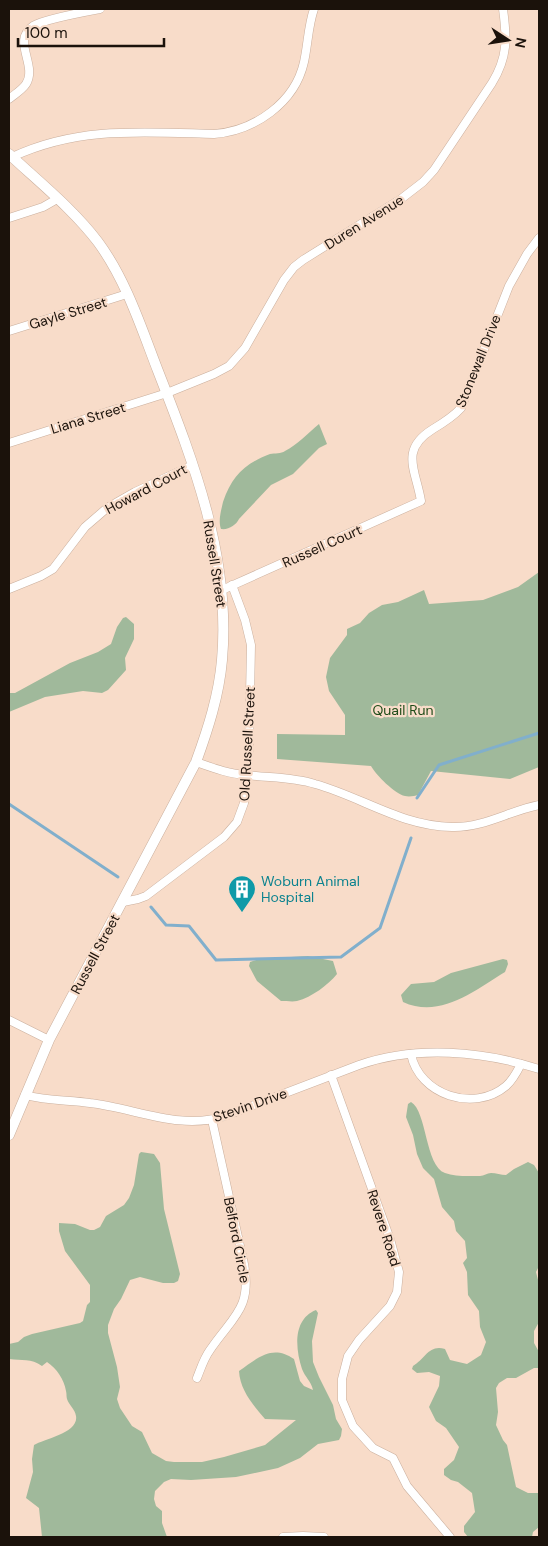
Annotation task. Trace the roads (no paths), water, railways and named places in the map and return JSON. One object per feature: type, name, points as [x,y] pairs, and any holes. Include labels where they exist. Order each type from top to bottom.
[{"type":"street","points":[[9,99],[22,89],[28,80],[29,70],[23,42],[28,30],[40,23],[100,9]]},
{"type":"street","points":[[10,156],[56,141],[91,134],[127,132],[214,134],[226,133],[246,127],[270,113],[283,102],[293,88],[304,63],[308,31],[314,9]]},
{"type":"street","name":"Duren Avenue","points":[[167,393],[214,374],[233,362],[245,348],[284,280],[294,268],[303,260],[401,199],[430,175],[501,67],[506,41],[503,9]]},
{"type":"street","name":"Russell Street","points":[[9,1134],[49,1040],[196,762],[213,714],[219,680],[227,587],[194,465],[167,393],[115,269],[97,241],[72,212],[10,156]]},
{"type":"street","points":[[9,218],[38,209],[57,199]]},
{"type":"street","name":"Stonewall Drive","points":[[421,501],[412,462],[415,446],[422,436],[446,421],[461,408],[509,286],[527,254],[539,238]]},
{"type":"street","name":"Gayle Street","points":[[9,331],[127,294]]},
{"type":"street","name":"Liana Street","points":[[9,443],[167,393]]},
{"type":"street","name":"Howard Court","points":[[9,589],[52,569],[85,527],[107,508],[135,492],[194,465]]},
{"type":"street","name":"Russell Court","points":[[227,587],[421,501]]},
{"type":"street","name":"Old Russell Street","points":[[123,902],[144,897],[224,837],[237,822],[242,810],[248,776],[250,645],[245,620],[227,587]]},
{"type":"street","points":[[196,762],[220,771],[248,776],[286,778],[315,784],[412,822],[438,827],[476,825],[539,805]]},
{"type":"street","points":[[9,1020],[49,1040]]},
{"type":"street","points":[[411,1054],[417,1071],[424,1080],[444,1093],[469,1100],[505,1087],[521,1064]]},
{"type":"street","name":"Stevin Drive","points":[[26,1095],[44,1100],[90,1103],[164,1118],[190,1121],[212,1120],[378,1059],[411,1054],[465,1055],[521,1064],[539,1069]]},
{"type":"street","name":"Revere Road","points":[[331,1075],[390,1240],[398,1272],[397,1292],[390,1306],[359,1340],[348,1356],[342,1379],[342,1400],[349,1419],[358,1432],[376,1451],[393,1458],[407,1486],[448,1535]]},
{"type":"street","name":"Belford Circle","points":[[197,1378],[209,1351],[241,1309],[247,1283],[212,1120]]},
{"type":"street","points":[[438,1537],[448,1535]]},
{"type":"street","points":[[283,1537],[324,1537]]},
{"type":"waterway","points":[[417,798],[439,765],[539,733]]},
{"type":"waterway","points":[[9,804],[118,877]]},
{"type":"waterway","points":[[151,907],[166,925],[189,926],[216,960],[341,957],[380,928],[411,838]]},
{"type":"place","name":"Woburn Animal Hospital","points":[[242,913]]},
{"type":"park label","name":"Quail Run","points":[[403,710]]}]
